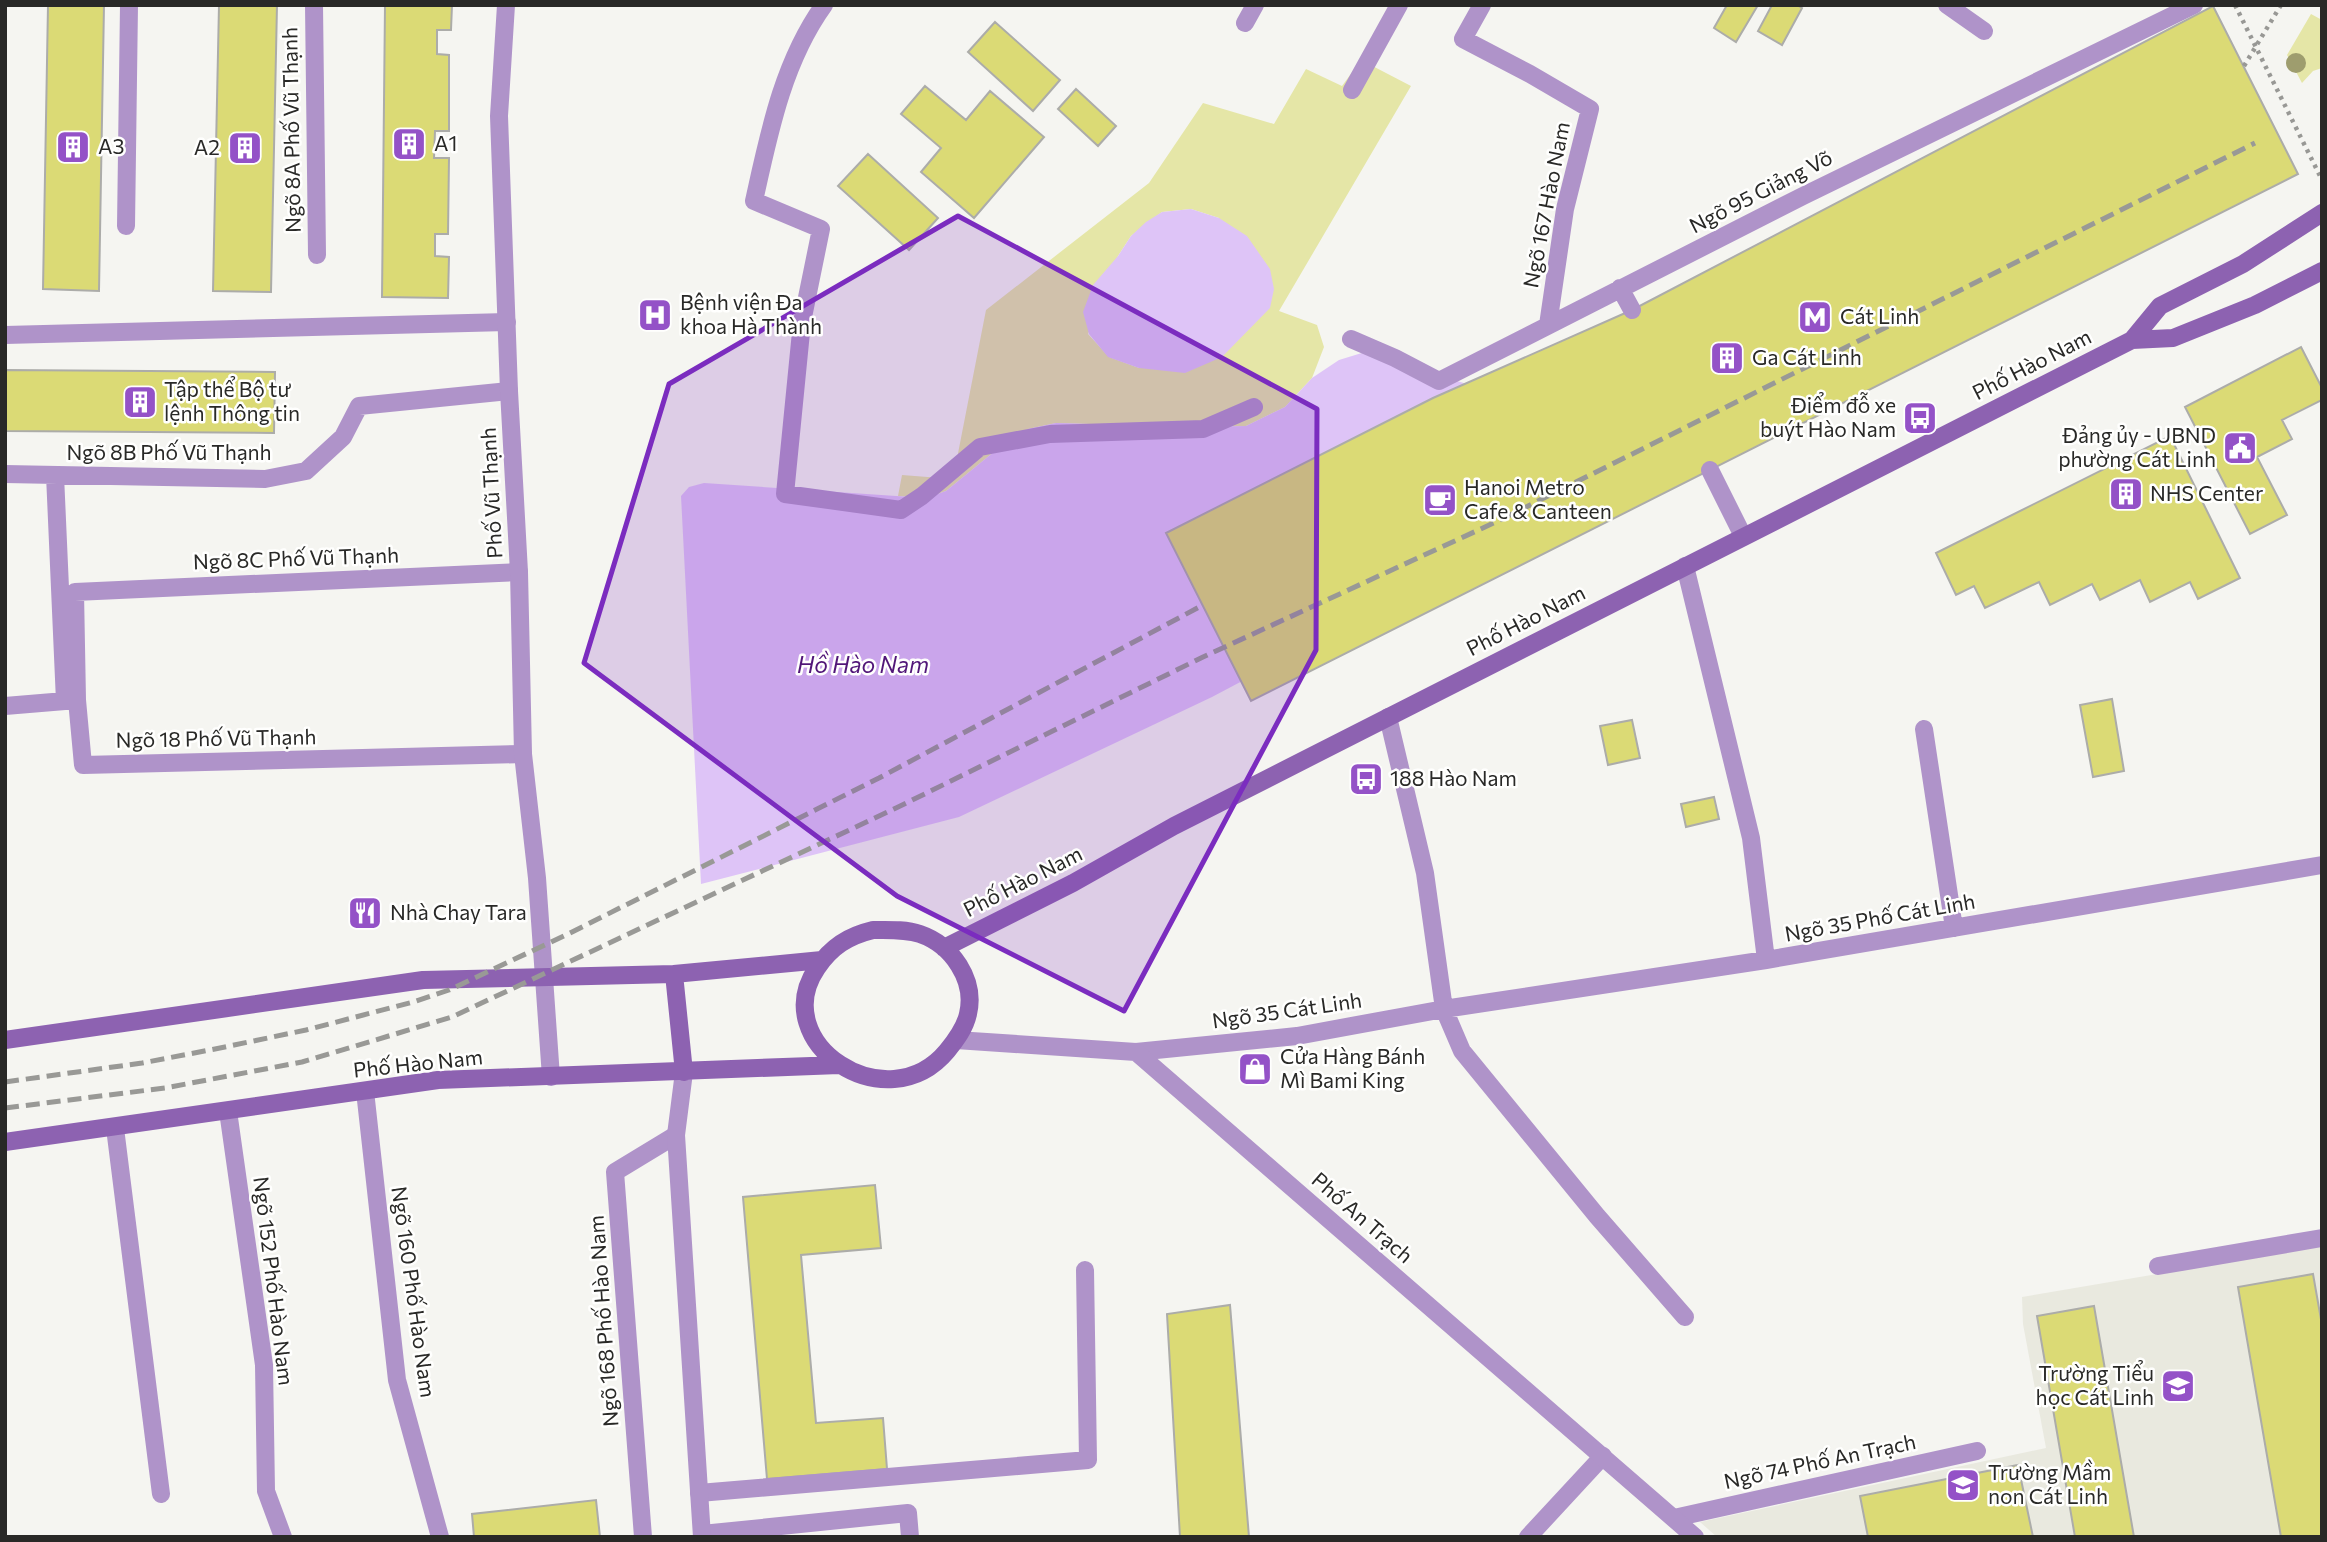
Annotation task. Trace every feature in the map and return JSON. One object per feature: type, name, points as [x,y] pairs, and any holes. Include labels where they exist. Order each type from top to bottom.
[{"type":"main road","name":"Phố Hào Nam","points":[[944,948],[1073,883],[1174,826],[2132,340],[2160,306],[2243,264],[2322,213]]},
{"type":"main road","name":"Phố Hào Nam","points":[[2132,340],[2173,338],[2255,305],[2322,271]]},
{"type":"main road","name":"Phố Hào Nam","points":[[873,930],[918,933],[944,948],[958,963],[969,991],[969,1011],[956,1041],[942,1057],[919,1072],[895,1079],[873,1079],[839,1065],[825,1052],[812,1031],[805,1008],[806,989],[822,960],[841,942],[858,933],[873,930]]},
{"type":"main road","points":[[5,1040],[423,980],[674,974],[822,960]]},
{"type":"main road","points":[[674,974],[684,1072]]},
{"type":"main road","name":"Phố Hào Nam","points":[[5,1142],[439,1080],[839,1065]]},
{"type":"street","points":[[126,226],[129,5]]},
{"type":"street","name":"Ngõ 8A Phố Vũ Thạnh","points":[[314,5],[317,255]]},
{"type":"street","name":"Phố Vũ Thạnh","points":[[506,5],[499,116],[519,572],[523,754],[537,878],[551,1077]]},
{"type":"street","points":[[824,5],[809,26],[773,112],[754,201],[821,229],[802,322],[785,494],[901,510],[922,496],[980,447],[1050,434],[1203,429],[1254,407]]},
{"type":"street","points":[[1245,23],[1255,5]]},
{"type":"street","points":[[1352,90],[1399,5]]},
{"type":"street","name":"Ngõ 167 Hào Nam","points":[[1482,5],[1463,39],[1590,109],[1565,209],[1548,325]]},
{"type":"street","points":[[1947,5],[1984,31]]},
{"type":"street","name":"Ngõ 95 Giảng Võ","points":[[1351,339],[1395,358],[1439,382],[1803,196],[2194,5]]},
{"type":"street","points":[[1620,288],[1632,310]]},
{"type":"street","points":[[5,335],[507,322]]},
{"type":"street","name":"Ngõ 8B Phố Vũ Thạnh","points":[[5,474],[265,479],[306,471],[343,437],[359,406],[509,391]]},
{"type":"street","points":[[1710,470],[1743,536]]},
{"type":"street","points":[[5,706],[71,700],[55,475]]},
{"type":"street","points":[[1685,566],[1751,838],[1766,960]]},
{"type":"street","name":"Ngõ 8C Phố Vũ Thạnh","points":[[75,592],[519,572]]},
{"type":"street","name":"Ngõ 18 Phố Vũ Thạnh","points":[[75,592],[71,700],[83,765],[523,754]]},
{"type":"street","points":[[1388,717],[1425,873],[1444,1009],[1462,1051],[1597,1216],[1685,1317]]},
{"type":"street","points":[[1924,729],[1954,928]]},
{"type":"street","name":"Ngõ 35 Phố Cát Linh","points":[[1444,1009],[1766,960],[2322,865]]},
{"type":"street","name":"Ngõ 35 Cát Linh","points":[[1136,1052],[1297,1035],[1444,1009]]},
{"type":"street","points":[[956,1041],[1136,1052]]},
{"type":"street","name":"Phố An Trạch","points":[[1136,1052],[1603,1456],[1683,1530]]},
{"type":"street","points":[[684,1072],[676,1135],[702,1535],[908,1513],[910,1537]]},
{"type":"street","name":"Ngõ 160 Phố Hào Nam","points":[[365,1091],[397,1380],[440,1537]]},
{"type":"street","name":"Ngõ 152 Phố Hào Nam","points":[[228,1111],[264,1365],[266,1491],[283,1537]]},
{"type":"street","points":[[115,1128],[160,1494]]},
{"type":"street","name":"Ngõ 168 Phố Hào Nam","points":[[643,1537],[615,1172],[676,1135]]},
{"type":"street","points":[[2158,1266],[2322,1238]]},
{"type":"street","points":[[699,1493],[1088,1460],[1085,1270]]},
{"type":"street","name":"Ngõ 74 Phố An Trạch","points":[[1683,1530],[1977,1451]]},
{"type":"street","points":[[1528,1537],[1603,1456]]},
{"type":"path","points":[[2235,5],[2322,180]]},
{"type":"path","points":[[2244,66],[2281,5]]},
{"type":"highlighted area","points":[[958,216],[1317,409],[1316,650],[1124,1011],[897,896],[584,663],[669,384]]},
{"type":"shaded area","name":"Trường Tiểu học Cát Linh","points":[[2322,1246],[2322,1537],[1717,1537],[1700,1522],[2046,1448],[2023,1324],[2022,1297]]},
{"type":"green space","points":[[2311,14],[2322,20],[2322,68],[2313,71],[2302,83],[2287,55]]},
{"type":"green space","points":[[1361,60],[1411,86],[1279,311],[1317,325],[1324,347],[1312,378],[1285,407],[1246,426],[1056,423],[1028,429],[1006,442],[946,491],[926,498],[898,496],[902,475],[953,479],[986,310],[1149,183],[1203,103],[1274,124],[1306,69],[1342,86]],"holes":[[[1191,209],[1219,218],[1139,368],[1109,357],[1088,334],[1118,256],[1131,236],[1162,212]]]},
{"type":"water","points":[[1191,209],[1219,218],[1247,236],[1270,269],[1274,289],[1270,308],[1222,357],[1185,373],[1139,368],[1108,357],[1089,334],[1083,312],[1093,285],[1131,236],[1146,222],[1162,212]]},
{"type":"water","name":"Hồ Hào Nam","points":[[1365,352],[1470,385],[1276,663],[1212,697],[959,817],[701,884],[681,496],[689,487],[704,483],[926,498],[946,491],[1006,442],[1028,429],[1056,423],[1246,426],[1285,407],[1312,378],[1339,360]]},
{"type":"building","name":"A3","points":[[48,5],[104,5],[99,291],[43,289]]},
{"type":"building","name":"A2","points":[[219,5],[277,5],[271,292],[213,291]]},
{"type":"building","name":"A1","points":[[385,5],[452,5],[451,30],[437,30],[437,54],[449,55],[449,131],[435,131],[434,158],[449,158],[448,234],[435,234],[435,256],[449,257],[448,298],[382,297]]},
{"type":"building","points":[[1727,5],[1758,5],[1736,42],[1714,28]]},
{"type":"building","points":[[1772,5],[1797,5],[1802,8],[1782,45],[1758,31]]},
{"type":"building","name":"Ga Cát Linh","points":[[2213,6],[2298,174],[1251,701],[1166,533],[1433,398],[1632,310]]},
{"type":"building","points":[[995,22],[1060,80],[1033,111],[968,52]]},
{"type":"building","points":[[925,86],[966,120],[990,91],[1044,137],[974,218],[921,172],[941,148],[901,114]]},
{"type":"building","points":[[1076,89],[1116,126],[1098,146],[1058,109]]},
{"type":"building","points":[[868,154],[938,218],[909,250],[838,186]]},
{"type":"building","name":"Đảng ủy - UBND phường Cát Linh","points":[[2301,347],[2322,388],[2322,400],[2282,420],[2292,439],[2257,457],[2287,515],[2250,534],[2185,407]]},
{"type":"building","name":"Tập thể Bộ tư lệnh Thông tin","points":[[5,370],[275,372],[274,433],[5,431]]},
{"type":"building","name":"NHS Center","points":[[2170,436],[2240,578],[2198,599],[2190,582],[2150,602],[2140,580],[2100,600],[2092,584],[2050,605],[2039,582],[1985,608],[1974,586],[1956,595],[1936,553]]},
{"type":"building","points":[[2112,699],[2124,771],[2093,777],[2080,705]]},
{"type":"building","points":[[1632,720],[1640,758],[1608,765],[1600,726]]},
{"type":"building","points":[[1714,797],[1719,819],[1686,827],[1681,804]]},
{"type":"building","points":[[875,1185],[881,1248],[801,1255],[816,1423],[883,1418],[887,1469],[767,1479],[743,1197]]},
{"type":"building","points":[[2313,1274],[2322,1325],[2322,1537],[2281,1537],[2238,1287]]},
{"type":"building","points":[[1230,1305],[1249,1537],[1180,1537],[1167,1314]]},
{"type":"building","points":[[2094,1306],[2134,1537],[2075,1537],[2037,1316]]},
{"type":"building","points":[[2018,1465],[2033,1537],[1868,1537],[1860,1496]]},
{"type":"building","points":[[596,1500],[600,1537],[474,1537],[472,1514]]},
{"type":"railway","points":[[5,1108],[165,1088],[302,1062],[452,1017],[896,808],[1203,657],[1498,521],[2255,143]]},
{"type":"railway","points":[[5,1082],[142,1063],[215,1049],[306,1030],[449,990],[568,934],[879,778],[1203,605]]},
{"type":"place","name":"A1","points":[[409,144]]},
{"type":"place","name":"A3","points":[[73,147]]},
{"type":"place","name":"A2","points":[[245,148]]},
{"type":"place","name":"Bệnh viện Đa khoa Hà Thành","points":[[655,315]]},
{"type":"place","name":"Cát Linh","points":[[1815,317]]},
{"type":"place","name":"Ga Cát Linh","points":[[1727,358]]},
{"type":"place","name":"Tập thể Bộ tư lệnh Thông tin","points":[[140,402]]},
{"type":"place","name":"Điểm đỗ xe buýt Hào Nam","points":[[1920,418]]},
{"type":"place","name":"Đảng ủy - UBND phường Cát Linh","points":[[2240,448]]},
{"type":"place","name":"NHS Center","points":[[2126,494]]},
{"type":"place","name":"Hanoi Metro Cafe & Canteen","points":[[1440,500]]},
{"type":"place","name":"188 Hào Nam","points":[[1366,779]]},
{"type":"place","name":"Nhà Chay Tara","points":[[365,913]]},
{"type":"place","name":"Cửa Hàng Bánh Mì Bami King","points":[[1255,1069]]},
{"type":"place","name":"Trường Tiểu học Cát Linh","points":[[2178,1386]]},
{"type":"place","name":"Trường Mầm non Cát Linh","points":[[1963,1485]]}]
